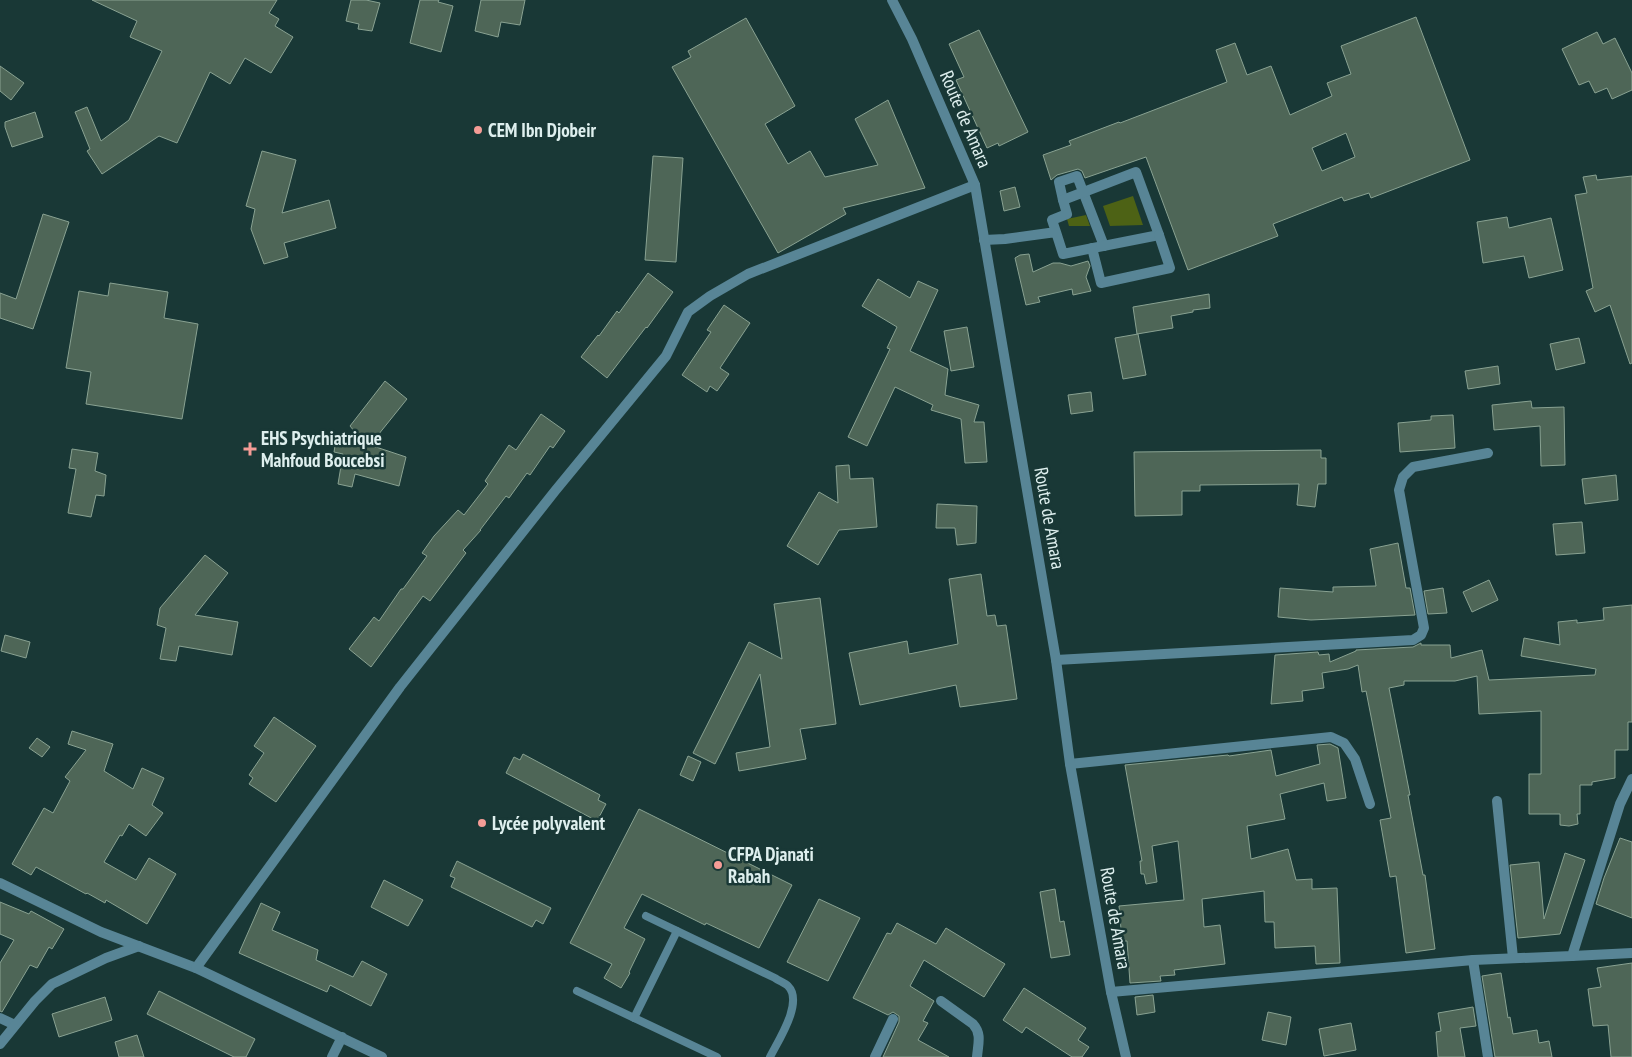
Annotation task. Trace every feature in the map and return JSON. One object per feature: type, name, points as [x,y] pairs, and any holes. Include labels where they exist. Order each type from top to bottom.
[{"type":"street","name":"Route de Amara","points":[[892,0],[912,39],[975,185],[1056,660],[1070,764],[1111,992],[1126,1057]]},
{"type":"street","points":[[1064,200],[1136,172],[1170,268],[1102,283],[1092,248]]},
{"type":"street","points":[[1104,246],[1077,176],[1058,182],[1067,214],[1052,220],[1064,254],[1092,248],[1104,246],[1159,235]]},
{"type":"street","points":[[196,968],[400,687],[555,491],[666,356],[688,312],[710,296],[748,274],[975,185]]},
{"type":"street","points":[[984,240],[1056,232]]},
{"type":"street","points":[[1056,660],[1413,640],[1420,635],[1424,628],[1399,490],[1403,477],[1413,467],[1488,453]]},
{"type":"street","points":[[1070,764],[1331,737],[1344,743],[1356,759],[1370,804]]},
{"type":"street","points":[[1572,956],[1620,804],[1632,779]]},
{"type":"street","points":[[1497,801],[1513,958]]},
{"type":"street","points":[[0,883],[101,932],[196,968],[382,1057]]},
{"type":"street","points":[[0,1044],[35,1000],[52,984],[106,958],[139,946]]},
{"type":"street","points":[[1111,992],[1473,960],[1632,953]]},
{"type":"street","points":[[1473,960],[1488,1057]]},
{"type":"street","points":[[941,1001],[977,1028],[980,1034],[977,1057]]},
{"type":"street","points":[[0,1018],[15,1025]]},
{"type":"street","points":[[875,1057],[893,1019]]},
{"type":"street","points":[[332,1057],[342,1037]]},
{"type":"lane","points":[[646,916],[789,987],[794,997],[793,1012],[770,1057]]},
{"type":"lane","points":[[634,1018],[677,931]]},
{"type":"lane","points":[[577,991],[717,1057]]},
{"type":"green space","points":[[1133,196],[1143,225],[1110,226],[1103,206]]},
{"type":"green space","points":[[1086,215],[1090,226],[1069,226],[1067,219]]},
{"type":"building","points":[[92,0],[277,0],[269,13],[279,19],[275,26],[293,37],[271,73],[245,58],[230,84],[210,72],[177,143],[159,136],[102,174],[87,151],[90,149],[75,112],[87,107],[101,141],[129,120],[162,51],[130,37],[137,21]]},
{"type":"building","points":[[351,0],[366,0],[380,3],[372,31],[358,29],[359,24],[346,21]]},
{"type":"building","points":[[420,0],[439,0],[438,2],[453,6],[441,52],[410,43]]},
{"type":"building","points":[[481,0],[525,0],[520,25],[501,22],[498,37],[475,31]]},
{"type":"building","points":[[1416,17],[1470,160],[1371,198],[1369,193],[1344,201],[1342,197],[1273,224],[1278,236],[1188,270],[1146,157],[1085,178],[1082,171],[1078,169],[1057,175],[1051,180],[1043,155],[1071,145],[1069,141],[1227,82],[1216,50],[1235,43],[1247,75],[1271,66],[1290,115],[1332,96],[1327,83],[1351,74],[1341,46]],"holes":[[[1346,133],[1355,157],[1322,171],[1312,148]]]},
{"type":"building","points":[[746,18],[795,106],[765,124],[788,164],[810,151],[825,177],[878,165],[855,119],[888,100],[925,188],[843,208],[846,214],[778,253],[672,67],[691,57],[688,51]]},
{"type":"building","points":[[979,30],[1028,132],[999,146],[998,143],[987,148],[956,80],[964,77],[949,44]]},
{"type":"building","points":[[1597,32],[1603,44],[1615,38],[1632,73],[1632,90],[1612,99],[1607,88],[1595,93],[1589,81],[1579,85],[1562,49]]},
{"type":"building","points":[[0,66],[24,83],[11,100],[0,91]]},
{"type":"building","points":[[35,112],[43,137],[12,147],[5,122]]},
{"type":"building","points":[[262,151],[296,160],[282,213],[329,200],[336,228],[284,243],[288,257],[264,264],[251,229],[255,209],[246,206]]},
{"type":"building","points":[[653,156],[683,158],[676,262],[645,260]]},
{"type":"building","points":[[1596,175],[1597,180],[1632,176],[1632,363],[1630,364],[1610,305],[1595,312],[1586,291],[1593,288],[1575,195],[1587,193],[1583,177]]},
{"type":"building","points":[[1015,187],[1020,207],[1004,211],[1000,191]]},
{"type":"building","points":[[43,214],[69,222],[33,329],[0,318],[0,293],[16,299]]},
{"type":"building","points":[[1507,217],[1509,228],[1551,218],[1563,270],[1529,278],[1524,256],[1483,263],[1477,222]]},
{"type":"building","points":[[1029,254],[1033,272],[1053,263],[1071,266],[1088,261],[1090,266],[1086,277],[1091,291],[1073,295],[1072,289],[1038,297],[1040,302],[1026,305],[1015,258],[1020,255]]},
{"type":"building","points":[[648,273],[673,292],[607,378],[581,357],[617,311],[619,313]]},
{"type":"building","points":[[878,279],[910,298],[918,281],[938,290],[910,351],[948,369],[945,395],[979,405],[974,422],[984,422],[987,462],[965,463],[961,419],[931,410],[933,405],[895,387],[867,446],[848,437],[890,349],[887,348],[897,327],[862,306]]},
{"type":"building","points":[[110,283],[168,292],[164,318],[198,324],[182,419],[86,404],[91,372],[66,368],[79,291],[108,296]]},
{"type":"building","points":[[1209,294],[1210,308],[1171,316],[1173,328],[1137,334],[1133,307]]},
{"type":"building","points":[[724,305],[750,323],[720,368],[729,374],[717,391],[710,386],[707,392],[682,375],[711,332],[707,330]]},
{"type":"building","points":[[967,327],[974,367],[951,371],[944,331]]},
{"type":"building","points":[[1138,334],[1146,375],[1123,379],[1115,338]]},
{"type":"building","points":[[1579,338],[1585,363],[1556,370],[1550,344]]},
{"type":"building","points":[[1498,366],[1500,384],[1468,389],[1465,371]]},
{"type":"building","points":[[385,381],[407,399],[370,445],[406,457],[399,486],[355,474],[352,487],[338,484],[343,454],[334,452],[336,440],[363,442],[350,426]]},
{"type":"building","points":[[1091,392],[1093,411],[1071,414],[1068,395]]},
{"type":"building","points":[[1531,401],[1532,408],[1564,407],[1565,465],[1541,466],[1540,426],[1494,430],[1492,405]]},
{"type":"building","points":[[541,414],[565,431],[553,448],[550,446],[530,475],[527,473],[509,498],[506,496],[481,530],[463,550],[466,553],[430,601],[423,596],[371,667],[349,649],[374,617],[379,621],[427,556],[422,553],[434,536],[458,510],[464,515],[488,484],[485,481],[509,445],[516,450]]},
{"type":"building","points":[[1453,415],[1455,448],[1400,452],[1398,423],[1431,420],[1431,416]]},
{"type":"building","points":[[72,449],[98,453],[95,471],[106,475],[104,496],[96,495],[91,517],[68,513],[76,469],[69,468]]},
{"type":"building","points":[[1321,450],[1321,458],[1326,458],[1326,484],[1318,484],[1315,507],[1297,505],[1299,484],[1200,485],[1200,491],[1182,491],[1182,515],[1135,516],[1134,452]]},
{"type":"building","points":[[849,465],[850,479],[873,478],[877,527],[839,530],[818,565],[787,546],[819,492],[838,503],[836,466]]},
{"type":"building","points":[[1616,475],[1618,500],[1585,504],[1582,479]]},
{"type":"building","points":[[937,504],[977,506],[976,543],[957,545],[955,528],[936,528]]},
{"type":"building","points":[[1582,522],[1585,553],[1556,555],[1553,524]]},
{"type":"building","points":[[1398,543],[1406,588],[1410,588],[1415,615],[1311,620],[1278,617],[1280,588],[1333,592],[1333,587],[1376,586],[1370,549]]},
{"type":"building","points":[[205,555],[228,573],[195,615],[238,622],[232,655],[179,646],[176,661],[160,659],[166,628],[157,625],[160,608]]},
{"type":"building","points":[[981,574],[987,616],[995,615],[997,626],[1006,625],[1017,699],[960,707],[956,685],[860,705],[849,653],[907,641],[909,654],[958,644],[949,579]]},
{"type":"building","points":[[1489,580],[1498,600],[1472,612],[1463,592]]},
{"type":"building","points":[[1443,588],[1447,613],[1428,614],[1424,591]]},
{"type":"building","points":[[820,598],[836,724],[800,729],[806,759],[739,771],[736,753],[770,747],[760,674],[715,764],[693,753],[749,642],[782,659],[774,604]]},
{"type":"building","points":[[1632,605],[1632,722],[1628,722],[1628,750],[1615,750],[1615,778],[1592,782],[1592,785],[1580,785],[1580,814],[1577,814],[1578,824],[1560,825],[1560,814],[1529,814],[1529,774],[1541,774],[1541,711],[1479,714],[1477,676],[1455,681],[1404,681],[1404,685],[1389,688],[1410,795],[1408,795],[1423,875],[1425,875],[1435,949],[1406,953],[1396,876],[1390,877],[1380,820],[1391,818],[1366,691],[1362,692],[1358,665],[1348,669],[1322,673],[1324,688],[1302,691],[1303,701],[1271,704],[1275,655],[1318,652],[1319,655],[1329,654],[1330,662],[1356,650],[1413,647],[1421,643],[1421,645],[1450,645],[1451,658],[1482,650],[1489,680],[1595,675],[1596,669],[1521,656],[1524,638],[1560,645],[1558,622],[1577,620],[1577,623],[1604,620],[1603,608]]},
{"type":"building","points":[[5,635],[30,642],[26,658],[1,651]]},
{"type":"building","points":[[274,717],[316,746],[276,802],[249,784],[253,778],[249,775],[264,753],[254,746]]},
{"type":"building","points":[[72,731],[113,744],[104,771],[133,789],[142,768],[164,778],[152,805],[163,813],[146,836],[129,824],[104,862],[136,880],[149,858],[176,874],[147,924],[106,900],[105,903],[36,867],[31,875],[12,864],[44,808],[53,813],[70,781],[65,777],[86,750],[68,744]]},
{"type":"building","points":[[37,738],[50,747],[42,757],[29,748]]},
{"type":"building","points":[[1330,744],[1338,748],[1346,798],[1327,801],[1324,783],[1280,794],[1285,819],[1247,826],[1251,859],[1288,849],[1296,880],[1312,879],[1312,889],[1337,888],[1340,963],[1316,964],[1315,946],[1275,948],[1274,922],[1265,922],[1264,891],[1202,899],[1204,927],[1220,925],[1225,964],[1174,970],[1175,975],[1160,976],[1161,981],[1130,983],[1127,941],[1122,941],[1119,906],[1184,900],[1178,841],[1152,846],[1157,882],[1146,884],[1144,874],[1141,874],[1140,861],[1142,861],[1125,765],[1229,756],[1271,750],[1276,776],[1320,764],[1317,745]]},
{"type":"building","points":[[523,754],[600,795],[598,800],[606,804],[597,821],[506,773],[514,757],[520,760]]},
{"type":"building","points":[[688,756],[701,762],[693,781],[680,775]]},
{"type":"building","points":[[639,809],[792,885],[759,948],[706,923],[705,925],[642,894],[624,928],[645,939],[621,988],[604,978],[612,964],[570,943]]},
{"type":"building","points":[[1620,838],[1632,842],[1632,918],[1596,904]]},
{"type":"building","points":[[1565,853],[1585,860],[1560,934],[1518,938],[1510,865],[1539,862],[1544,919]]},
{"type":"building","points":[[457,861],[551,908],[543,924],[536,920],[532,927],[451,887],[455,878],[450,876]]},
{"type":"building","points":[[384,880],[423,900],[408,926],[371,907]]},
{"type":"building","points":[[1055,889],[1060,922],[1064,921],[1070,955],[1051,958],[1040,892]]},
{"type":"building","points":[[819,899],[860,918],[828,981],[787,962]]},
{"type":"building","points":[[0,902],[29,914],[31,911],[64,929],[52,949],[49,947],[37,968],[30,965],[2,1012],[0,1011],[0,963],[14,940],[0,934]]},
{"type":"building","points":[[261,903],[280,912],[272,930],[318,950],[316,960],[353,977],[362,961],[387,974],[371,1006],[330,985],[327,992],[239,953]]},
{"type":"building","points":[[897,923],[936,944],[946,928],[1005,964],[984,997],[924,960],[910,986],[934,1001],[923,1021],[928,1023],[918,1040],[949,1057],[883,1057],[899,1022],[899,1016],[893,1012],[888,1015],[853,998],[887,933],[891,934]]},
{"type":"building","points":[[1632,963],[1632,1057],[1611,1057],[1608,1025],[1593,1026],[1588,989],[1601,987],[1597,968]]},
{"type":"building","points":[[1501,973],[1508,1018],[1510,1017],[1513,1034],[1537,1030],[1539,1043],[1549,1041],[1552,1057],[1495,1057],[1482,976]]},
{"type":"building","points":[[1024,988],[1086,1028],[1078,1040],[1089,1047],[1082,1057],[1072,1057],[1026,1027],[1022,1033],[1003,1020]]},
{"type":"building","points":[[159,991],[255,1039],[246,1057],[234,1057],[147,1014]]},
{"type":"building","points":[[1153,995],[1155,1012],[1137,1015],[1135,997]]},
{"type":"building","points":[[105,997],[112,1020],[59,1037],[52,1014]]},
{"type":"building","points":[[1473,1007],[1476,1026],[1460,1028],[1465,1057],[1438,1057],[1436,1032],[1441,1031],[1438,1013]]},
{"type":"building","points":[[1268,1012],[1291,1017],[1286,1045],[1262,1040]]},
{"type":"building","points":[[1351,1023],[1356,1050],[1324,1056],[1319,1029]]},
{"type":"building","points":[[137,1035],[144,1057],[119,1057],[115,1042]]},
{"type":"place","name":"CEM Ibn Djobeir","points":[[478,130]]},
{"type":"place","name":"EHS Psychiatrique Mahfoud Boucebsi","points":[[250,449]]},
{"type":"place","name":"Lycée polyvalent","points":[[482,823]]},
{"type":"place","name":"CFPA Djanati Rabah","points":[[718,865]]}]
